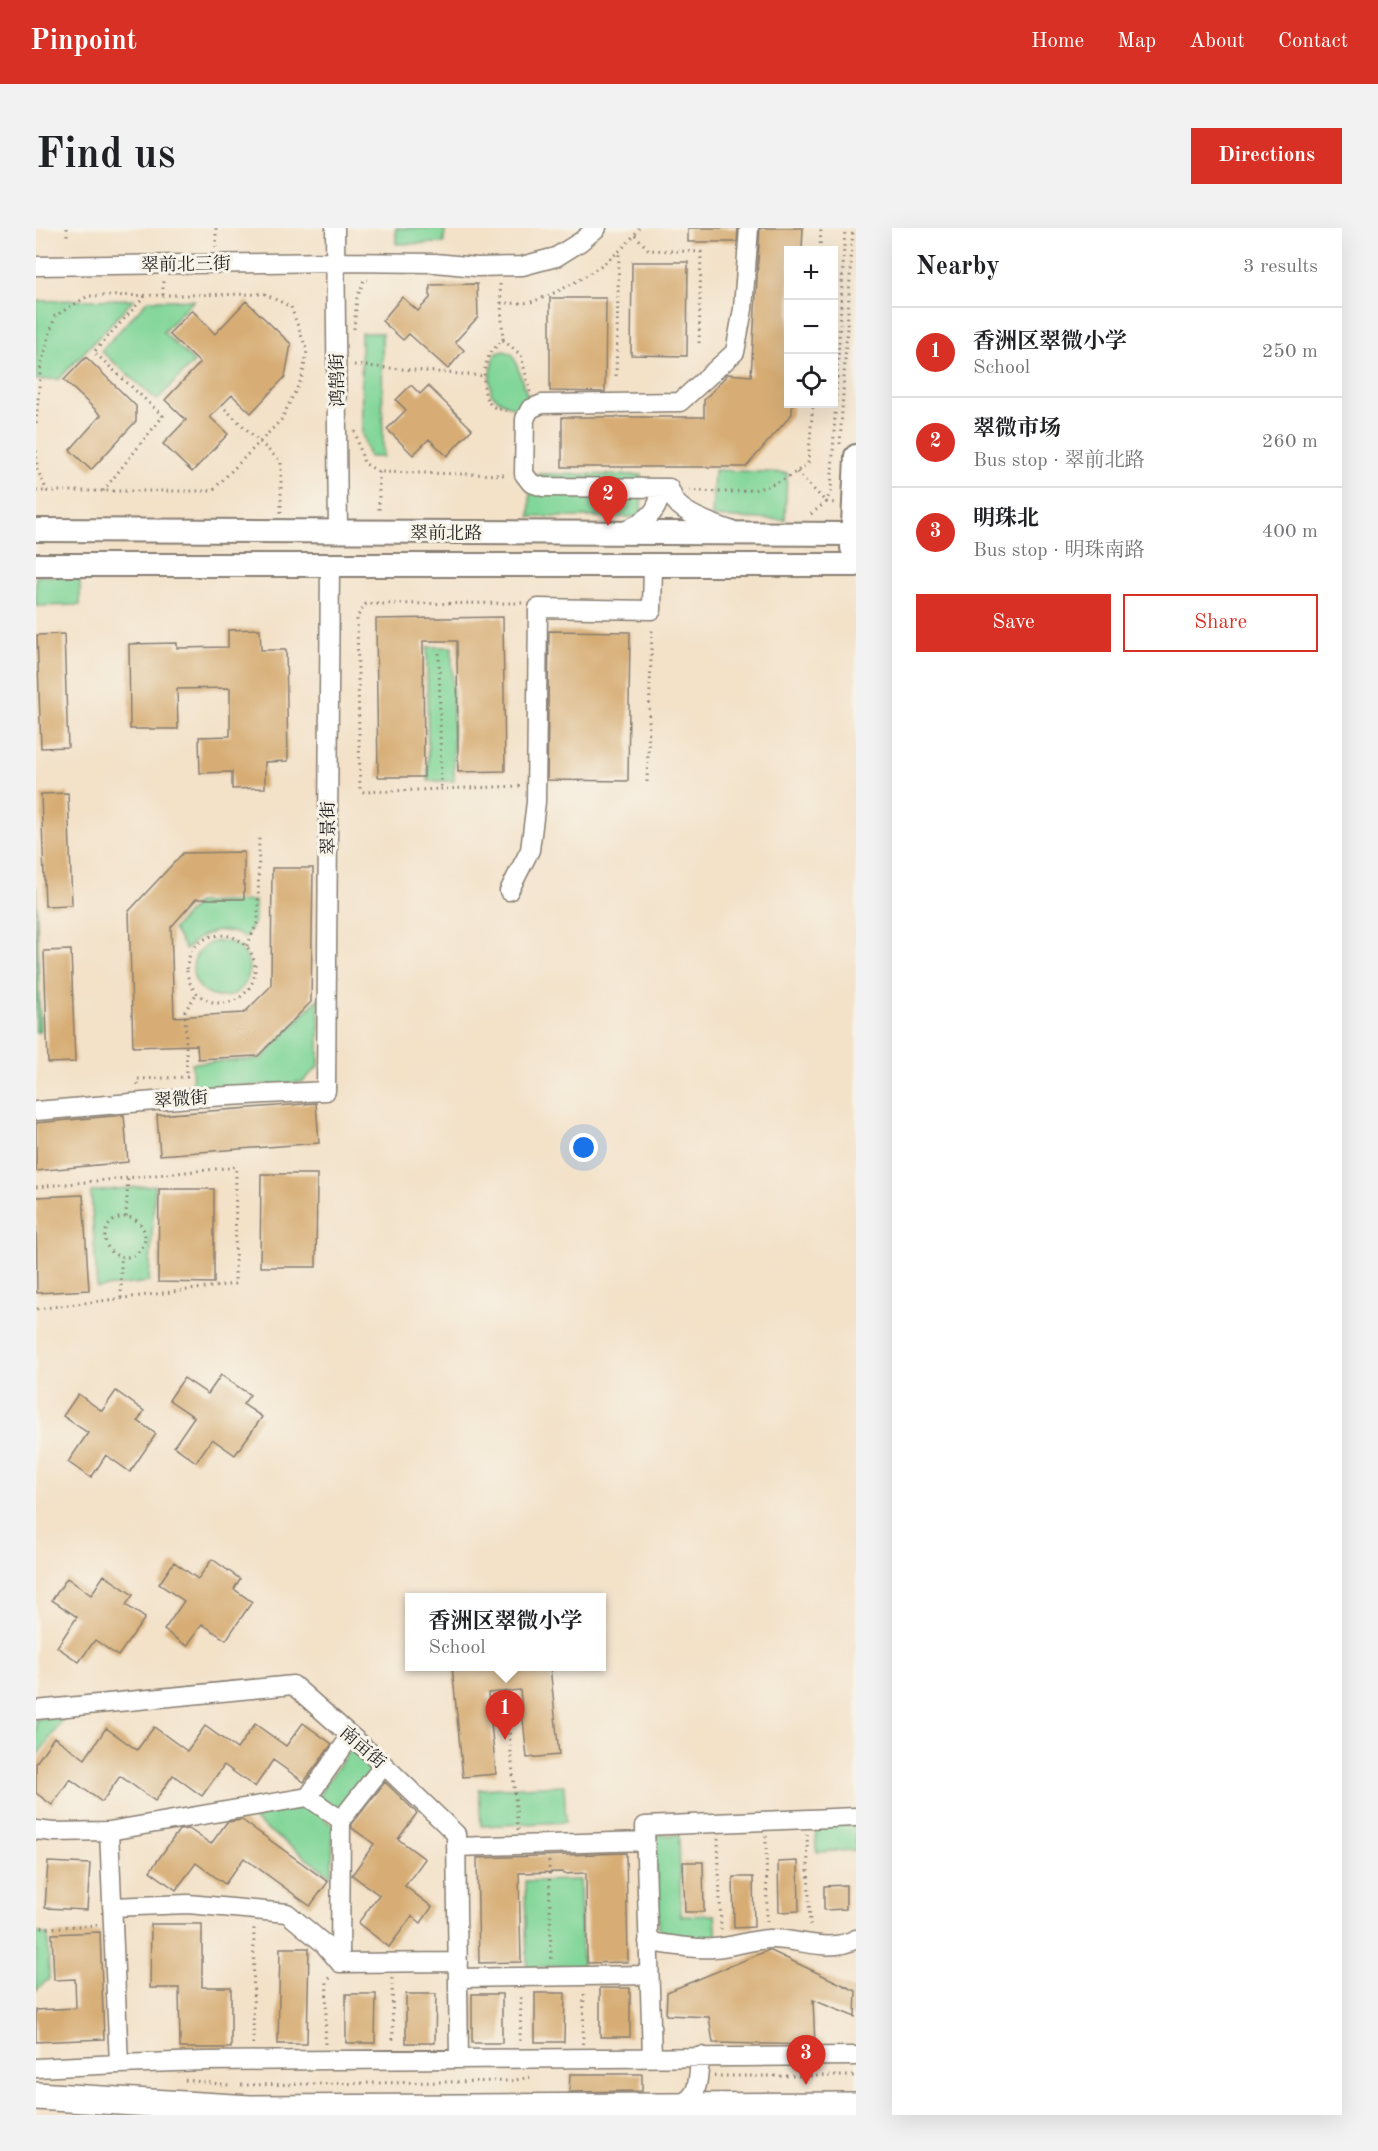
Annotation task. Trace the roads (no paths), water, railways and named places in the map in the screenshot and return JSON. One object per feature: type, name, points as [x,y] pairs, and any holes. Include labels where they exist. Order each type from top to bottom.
[{"type":"highway","points":[[36,2082],[155,2095],[250,2109]]},
{"type":"highway","points":[[36,2096],[250,2109],[856,2106]]},
{"type":"highway","points":[[193,2115],[250,2109]]},
{"type":"main road","points":[[848,454],[845,498],[854,534],[853,565]]},
{"type":"main road","name":"翠前北路","points":[[36,530],[854,534]]},
{"type":"main road","name":"翠前北路","points":[[36,566],[853,565]]},
{"type":"street","name":"鸿鹄街","points":[[335,228],[338,532]]},
{"type":"street","name":"翠前北三街","points":[[36,266],[336,262],[435,263],[477,267],[522,266],[556,257],[597,228]]},
{"type":"street","points":[[665,488],[543,487],[531,483],[524,474],[525,419],[530,409],[542,404],[680,402],[735,352],[743,309],[749,228]]},
{"type":"street","points":[[622,533],[652,516],[665,488]]},
{"type":"street","points":[[665,488],[676,503],[691,513],[712,524],[741,534]]},
{"type":"street","name":"翠景街","points":[[326,1090],[330,564]]},
{"type":"street","points":[[509,891],[530,850],[536,785],[538,608],[652,610],[653,565]]},
{"type":"street","name":"翠微街","points":[[36,1111],[326,1090]]},
{"type":"street","name":"南亩街","points":[[36,1710],[293,1685],[384,1765],[456,1834],[459,2059]]},
{"type":"street","points":[[308,1797],[350,1737]]},
{"type":"street","points":[[340,1963],[341,1820],[384,1765]]},
{"type":"street","points":[[36,1830],[109,1831],[308,1797],[341,1820]]},
{"type":"street","points":[[652,2056],[645,1826],[856,1817]]},
{"type":"street","points":[[109,1831],[119,2064]]},
{"type":"street","points":[[456,1846],[645,1841]]},
{"type":"street","points":[[113,1916],[188,1904],[287,1913],[323,1943],[340,1963]]},
{"type":"street","points":[[648,1942],[710,1948],[768,1939],[796,1940],[827,1947],[847,1944],[856,1939]]},
{"type":"street","points":[[340,1963],[392,1962],[521,1977],[649,1975]]},
{"type":"street","points":[[676,2106],[684,2103],[695,2093],[701,2056]]},
{"type":"street","points":[[701,2056],[708,2094],[722,2106]]},
{"type":"street","points":[[36,2068],[253,2061],[856,2056]]},
{"type":"place","name":"翠微市场","points":[[608,526]]},
{"type":"place","name":"香洲区翠微小学","points":[[505,1740]]},
{"type":"place","name":"明珠北","points":[[806,2085]]}]
